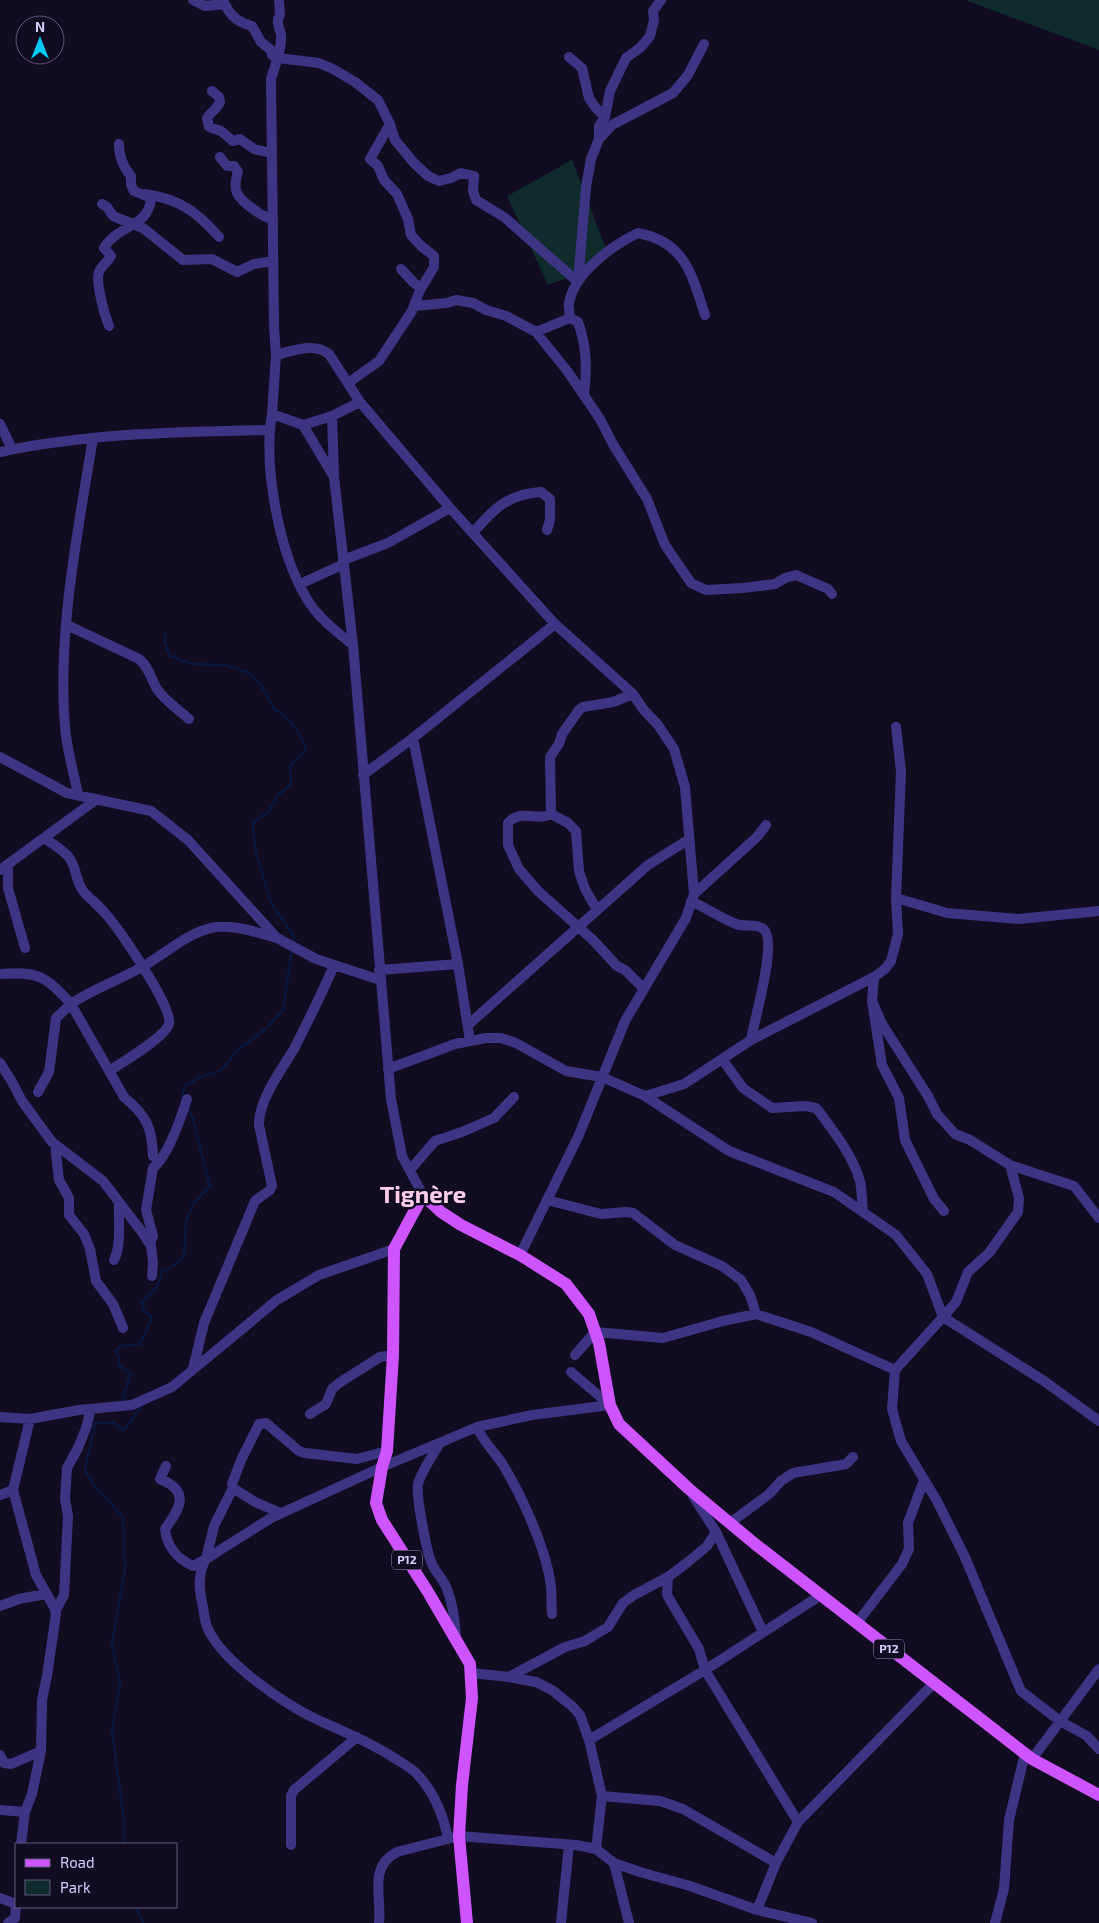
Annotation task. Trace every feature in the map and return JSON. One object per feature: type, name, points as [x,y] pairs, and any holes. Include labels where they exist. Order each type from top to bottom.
[{"type":"main road","name":"P12","points":[[467,1923],[454,1838],[472,1698],[470,1664],[382,1520],[376,1502],[382,1467],[387,1451],[393,1356],[394,1249],[423,1195],[442,1212],[461,1225],[520,1256],[566,1284],[588,1314],[595,1332],[599,1343],[606,1391],[619,1424],[689,1489],[933,1684],[1028,1756],[1099,1795]]},
{"type":"street","points":[[194,0],[205,6],[225,4],[228,11],[242,23],[252,26],[261,42],[271,50],[272,55],[278,58],[319,63],[333,68],[355,82],[378,100],[390,124],[395,140],[414,163],[428,176],[439,181],[461,173],[474,176],[473,191],[476,200],[504,217],[578,282]]},
{"type":"street","points":[[279,0],[280,51],[271,79],[276,355],[270,430],[273,496],[285,547],[308,600],[328,624],[353,645]]},
{"type":"street","points":[[599,139],[599,126],[605,117],[610,91],[626,58],[641,47],[650,36],[654,20],[653,10],[661,0]]},
{"type":"street","points":[[578,282],[586,187],[591,159],[599,139],[612,125],[673,93],[688,75],[704,44]]},
{"type":"street","points":[[569,57],[582,68],[589,98],[594,107],[605,117]]},
{"type":"street","points":[[212,91],[219,98],[220,102],[218,108],[210,113],[207,118],[209,127],[221,130],[233,141],[240,139],[254,149],[272,153]]},
{"type":"street","points":[[348,383],[379,361],[412,311],[421,288],[434,267],[434,256],[411,235],[408,219],[397,194],[384,180],[378,166],[370,159],[390,124]]},
{"type":"street","points":[[119,144],[119,153],[124,168],[131,176],[131,185],[134,191],[164,197],[186,208],[199,216],[219,237]]},
{"type":"street","points":[[220,157],[227,166],[234,166],[238,172],[235,181],[237,193],[264,218],[273,220]]},
{"type":"street","points":[[109,326],[104,312],[104,305],[101,302],[98,272],[110,256],[104,248],[110,239],[140,222],[150,206],[151,198],[144,194]]},
{"type":"street","points":[[102,204],[107,207],[113,216],[143,228],[183,260],[212,259],[237,272],[254,264],[273,261]]},
{"type":"street","points":[[570,318],[568,303],[578,282],[591,267],[638,233],[653,236],[672,248],[688,265],[705,315]]},
{"type":"street","points":[[401,269],[421,288]]},
{"type":"street","points":[[414,306],[447,303],[456,300],[474,303],[486,310],[506,316],[536,332],[568,372],[600,419],[614,446],[647,499],[665,545],[691,583],[706,590],[743,588],[775,584],[785,578],[796,575],[828,589],[832,594]]},
{"type":"street","points":[[536,332],[570,318],[578,322],[584,339],[587,364],[584,395]]},
{"type":"street","points":[[276,355],[310,348],[324,350],[333,358],[360,402],[450,508],[555,624],[633,694],[643,709],[658,725],[674,749],[685,787],[693,897],[686,918],[625,1021],[578,1137],[520,1256]]},
{"type":"street","points":[[272,414],[302,425],[332,416],[360,402]]},
{"type":"street","points":[[332,416],[334,477],[353,645],[391,1099],[402,1156],[423,1195]]},
{"type":"street","points":[[0,424],[12,449]]},
{"type":"street","points":[[302,425],[334,477]]},
{"type":"street","points":[[0,452],[40,443],[149,432],[270,430]]},
{"type":"street","points":[[78,795],[65,730],[63,688],[74,558],[93,438]]},
{"type":"street","points":[[473,533],[504,502],[542,492],[550,499],[550,520],[547,530]]},
{"type":"street","points":[[300,584],[388,543],[450,508]]},
{"type":"street","points":[[363,775],[413,738],[555,624]]},
{"type":"street","points":[[67,625],[139,659],[148,668],[156,687],[164,699],[189,719]]},
{"type":"street","points":[[551,814],[550,757],[559,744],[562,734],[581,708],[613,702],[633,694]]},
{"type":"street","points":[[645,1096],[684,1084],[751,1040],[874,977],[885,969],[891,961],[898,934],[896,898],[901,771],[896,727]]},
{"type":"street","points":[[413,738],[458,964],[470,1041]]},
{"type":"street","points":[[0,757],[56,788],[78,795],[151,811],[188,840],[277,938]]},
{"type":"street","points":[[25,948],[4,867],[97,799]]},
{"type":"street","points":[[597,910],[585,889],[579,871],[576,830],[568,822],[551,814],[546,816],[528,815],[514,818],[508,823],[508,845],[516,864],[538,891],[644,989]]},
{"type":"street","points":[[693,897],[757,837],[766,825]]},
{"type":"street","points":[[44,838],[69,857],[83,890],[123,935],[164,1002],[168,1014],[169,1024],[151,1043],[109,1071]]},
{"type":"street","points":[[468,1025],[648,866],[688,840]]},
{"type":"street","points":[[693,897],[736,924],[762,928],[766,932],[768,944],[766,973],[751,1040]]},
{"type":"street","points":[[896,898],[947,913],[1019,919],[1099,911]]},
{"type":"street","points":[[38,1092],[49,1072],[56,1018],[71,1004],[142,967],[197,933],[215,928],[242,928],[277,938],[316,959],[380,975],[458,964]]},
{"type":"street","points":[[193,1369],[204,1323],[256,1201],[270,1190],[272,1186],[259,1125],[260,1116],[271,1088],[322,993],[334,965]]},
{"type":"street","points":[[0,974],[15,973],[38,976],[49,981],[71,1004],[124,1097],[146,1119],[152,1138],[153,1156]]},
{"type":"street","points":[[874,977],[872,1001],[882,1065],[899,1098],[905,1140],[934,1199],[944,1212]]},
{"type":"street","points":[[872,1001],[882,1024],[928,1096],[937,1114],[955,1134],[970,1140],[1010,1165],[1074,1186],[1099,1218]]},
{"type":"street","points":[[388,1069],[455,1044],[486,1038],[501,1038],[516,1042],[566,1071],[602,1077],[645,1096],[728,1151],[834,1192],[896,1235],[928,1274],[944,1318],[1044,1381],[1099,1421]]},
{"type":"street","points":[[722,1059],[743,1088],[772,1108],[805,1106],[818,1110],[846,1150],[856,1170],[860,1182],[863,1212]]},
{"type":"street","points":[[0,1063],[22,1101],[55,1144],[103,1182],[150,1243],[153,1262],[152,1276]]},
{"type":"street","points":[[410,1170],[435,1141],[494,1118],[514,1096]]},
{"type":"street","points":[[150,1243],[153,1236],[146,1210],[153,1168],[161,1162],[168,1144],[177,1130],[187,1099]]},
{"type":"street","points":[[55,1144],[59,1180],[69,1198],[69,1215],[84,1234],[90,1249],[96,1281],[113,1304],[123,1328]]},
{"type":"street","points":[[1010,1165],[1019,1198],[1018,1212],[989,1253],[968,1272],[956,1302],[944,1318],[895,1370],[892,1409],[901,1441],[937,1501],[964,1555],[1021,1691],[1060,1720],[1087,1736],[1099,1749]]},
{"type":"street","points":[[547,1200],[601,1214],[633,1213],[645,1221],[658,1234],[675,1245],[722,1266],[741,1280],[750,1296],[756,1314]]},
{"type":"street","points":[[114,1260],[118,1239],[119,1202]]},
{"type":"street","points":[[0,1418],[30,1419],[91,1409],[132,1405],[172,1387],[277,1300],[319,1275],[394,1249]]},
{"type":"street","points":[[575,1356],[595,1332],[663,1338],[723,1320],[756,1314],[811,1332],[895,1370]]},
{"type":"street","points":[[310,1414],[326,1404],[332,1389],[339,1382],[380,1357],[393,1356]]},
{"type":"street","points":[[571,1372],[610,1405]]},
{"type":"street","points":[[166,1466],[160,1479],[171,1483],[179,1492],[180,1502],[177,1513],[165,1529],[166,1540],[180,1560],[192,1566],[281,1514],[382,1467],[477,1427],[532,1416],[610,1405]]},
{"type":"street","points":[[21,1843],[25,1812],[32,1794],[41,1751],[42,1700],[56,1610],[64,1595],[68,1516],[65,1499],[67,1468],[78,1448],[91,1409]]},
{"type":"street","points":[[30,1419],[13,1490],[36,1575],[56,1610]]},
{"type":"street","points":[[387,1451],[357,1459],[305,1453],[299,1451],[266,1423],[259,1424],[241,1460],[232,1484],[233,1488],[214,1526],[206,1559],[200,1574],[200,1593],[208,1629],[229,1658],[293,1707],[386,1752],[414,1771],[440,1808],[454,1838]]},
{"type":"street","points":[[477,1427],[482,1440],[501,1462],[514,1483],[543,1549],[551,1586],[552,1614]]},
{"type":"street","points":[[440,1444],[427,1464],[418,1485],[420,1514],[432,1565],[448,1590],[454,1614],[456,1640]]},
{"type":"street","points":[[730,1523],[769,1494],[786,1476],[793,1473],[846,1464],[853,1457]]},
{"type":"street","points":[[857,1623],[902,1564],[909,1549],[908,1523],[924,1480]]},
{"type":"street","points":[[233,1488],[254,1502],[281,1514]]},
{"type":"street","points":[[689,1489],[716,1532],[763,1632]]},
{"type":"street","points":[[0,1495],[13,1490]]},
{"type":"street","points":[[509,1677],[566,1647],[598,1634],[608,1627],[623,1603],[668,1577],[707,1546],[716,1532]]},
{"type":"street","points":[[668,1577],[667,1595],[699,1649],[705,1670],[798,1822]]},
{"type":"street","points":[[0,1606],[19,1599],[46,1594]]},
{"type":"street","points":[[589,1740],[705,1670],[821,1595]]},
{"type":"street","points":[[995,1923],[1004,1889],[1010,1820],[1028,1756],[1060,1720],[1099,1669]]},
{"type":"street","points":[[471,1673],[536,1682],[552,1690],[580,1715],[589,1740],[602,1796],[596,1849]]},
{"type":"street","points":[[757,1910],[776,1863],[798,1822],[933,1684]]},
{"type":"street","points":[[292,1846],[292,1796],[294,1790],[357,1737]]},
{"type":"street","points":[[0,1755],[4,1763],[11,1764],[41,1751]]},
{"type":"street","points":[[602,1796],[669,1803],[683,1809],[776,1863]]},
{"type":"street","points":[[0,1810],[25,1812]]},
{"type":"street","points":[[379,1923],[378,1878],[382,1864],[388,1856],[454,1838],[569,1845],[596,1849],[614,1863],[690,1886],[757,1910],[812,1923]]},
{"type":"street","points":[[561,1923],[569,1845]]},
{"type":"street","points":[[614,1863],[630,1923]]},
{"type":"street","points":[[0,1898],[16,1915]]},
{"type":"green space","points":[[965,0],[1099,0],[1099,50]]},
{"type":"green space","points":[[572,160],[608,254],[597,266],[548,285],[507,196]]},
{"type":"waterway","points":[[165,634],[165,643],[170,656],[192,664],[225,665],[247,672],[261,685],[274,709],[283,714],[292,723],[303,740],[306,751],[290,767],[291,784],[277,796],[269,811],[253,823],[255,849],[271,903],[294,936],[293,944]]},
{"type":"waterway","points":[[182,1101],[184,1087],[200,1077],[220,1071],[241,1047],[266,1029],[283,1010],[292,949]]},
{"type":"waterway","points":[[129,1401],[122,1400],[131,1373],[119,1366],[119,1358],[116,1351],[121,1346],[140,1344],[152,1318],[144,1311],[142,1302],[157,1287],[162,1271],[169,1269],[184,1256],[186,1221],[193,1204],[210,1186],[193,1119],[187,1107]]},
{"type":"waterway","points":[[124,1843],[124,1823],[112,1729],[120,1683],[112,1644],[125,1570],[123,1517],[93,1484],[85,1470],[95,1423],[114,1423],[124,1430],[143,1404]]},
{"type":"waterway","points":[[136,1908],[143,1923]]},
{"type":"district","name":"Tignère","points":[[423,1195]]}]
